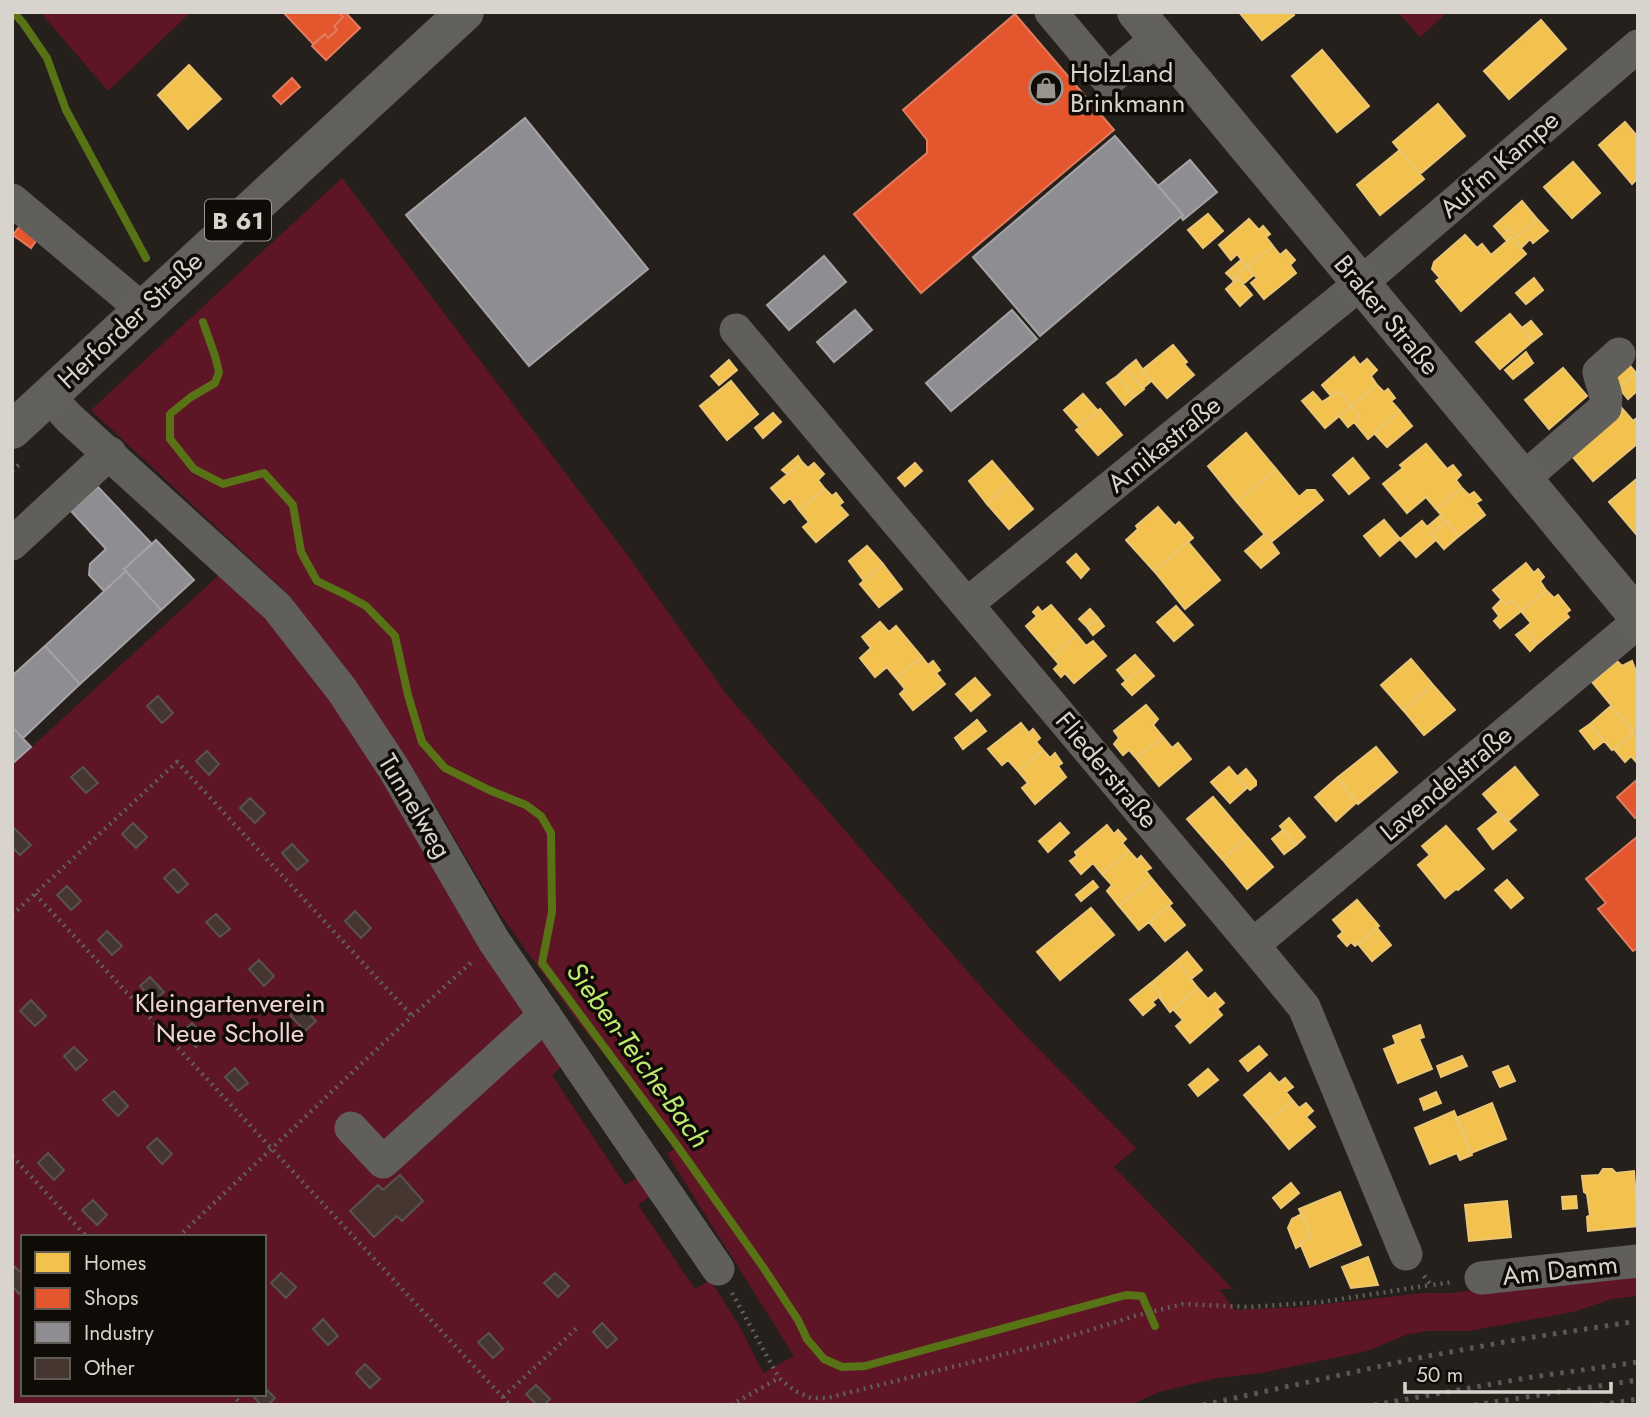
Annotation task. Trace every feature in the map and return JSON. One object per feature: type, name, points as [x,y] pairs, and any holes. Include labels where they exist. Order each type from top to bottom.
[{"type":"main road","name":"Herforder Straße","points":[[12,430],[465,12]]},
{"type":"main road","name":"Braker Straße","points":[[1147,25],[1638,619]]},
{"type":"street","points":[[1051,12],[1108,80],[1147,25]]},
{"type":"street","name":"Auf'm Kampe","points":[[1361,283],[1638,46]]},
{"type":"street","points":[[12,200],[142,309]]},
{"type":"street","name":"Arnikastraße","points":[[967,604],[1361,283]]},
{"type":"street","name":"Fliederstraße","points":[[736,330],[1304,1007],[1406,1254]]},
{"type":"street","points":[[1524,479],[1605,408],[1607,394],[1600,381],[1599,372],[1619,354]]},
{"type":"street","name":"Tunnelweg","points":[[49,396],[69,418],[277,607],[342,690],[394,769],[494,941],[545,1015],[606,1115],[685,1231],[718,1269]]},
{"type":"street","points":[[12,544],[110,453]]},
{"type":"street","name":"Lavendelstraße","points":[[1253,945],[1638,619]]},
{"type":"street","points":[[351,1128],[383,1162],[545,1015]]},
{"type":"street","name":"Am Damm","points":[[1482,1278],[1638,1261]]},
{"type":"path","points":[[12,915],[177,762],[412,1016]]},
{"type":"path","points":[[35,894],[510,1405]]},
{"type":"path","points":[[180,1235],[494,941]]},
{"type":"path","points":[[12,1156],[85,1235]]},
{"type":"path","points":[[1406,1254],[1431,1285]]},
{"type":"path","points":[[718,1269],[779,1378],[795,1391],[811,1398],[827,1398],[1045,1344],[1135,1315],[1183,1304],[1249,1307],[1322,1302],[1482,1278]]},
{"type":"path","points":[[503,1397],[578,1327]]},
{"type":"path","points":[[731,1405],[779,1378]]},
{"type":"green space","points":[[40,12],[191,12],[108,91]]},
{"type":"green space","points":[[1398,12],[1448,12],[1420,37]]},
{"type":"green space","name":"Kleingartenverein Neue Scholle","points":[[342,178],[625,552],[727,695],[1020,1030],[1136,1148],[1114,1167],[1233,1289],[1219,1289],[1235,1310],[1450,1293],[1638,1270],[1638,1296],[1612,1299],[1573,1312],[1469,1331],[1428,1331],[1406,1335],[1367,1351],[1261,1373],[1217,1378],[1159,1392],[1130,1405],[12,1405],[12,765],[220,574],[263,614],[327,695],[383,777],[563,1065],[552,1075],[625,1185],[641,1175],[653,1194],[638,1205],[695,1289],[710,1280],[739,1325],[763,1373],[794,1356],[667,1154],[674,1149],[644,1104],[578,1022],[500,914],[409,762],[288,594],[91,410]]},
{"type":"building: Homes","points":[[1239,12],[1292,12],[1294,15],[1262,40]]},
{"type":"building: Homes","points":[[1541,20],[1566,49],[1509,99],[1484,71]]},
{"type":"building: Homes","points":[[1322,50],[1369,106],[1337,132],[1292,76]]},
{"type":"building: Homes","points":[[189,65],[221,99],[188,129],[158,95]]},
{"type":"building: Homes","points":[[1438,104],[1465,136],[1420,174],[1393,142]]},
{"type":"building: Homes","points":[[1625,122],[1638,137],[1638,178],[1632,184],[1599,145]]},
{"type":"building: Homes","points":[[1400,150],[1424,179],[1380,215],[1357,185]]},
{"type":"building: Homes","points":[[1573,162],[1600,193],[1572,218],[1544,187]]},
{"type":"building: Homes","points":[[1522,201],[1537,219],[1517,237],[1509,227],[1501,234],[1494,226]]},
{"type":"building: Homes","points":[[1208,214],[1223,231],[1203,248],[1188,230]]},
{"type":"building: Homes","points":[[1249,219],[1259,230],[1263,226],[1270,234],[1266,237],[1273,246],[1247,267],[1237,254],[1231,260],[1219,245]]},
{"type":"building: Homes","points":[[1537,219],[1548,231],[1533,243],[1530,239],[1521,248],[1512,237],[1507,241],[1501,234],[1509,227],[1517,237]]},
{"type":"building: Homes","points":[[1465,235],[1477,248],[1482,244],[1491,255],[1512,237],[1526,254],[1461,311],[1436,281],[1440,278],[1432,269],[1434,262]]},
{"type":"building: Homes","points":[[1273,246],[1280,255],[1286,250],[1295,260],[1290,265],[1296,273],[1264,299],[1251,283],[1257,278],[1247,267]]},
{"type":"building: Homes","points":[[1241,260],[1247,267],[1232,279],[1226,273]]},
{"type":"building: Homes","points":[[1247,267],[1254,275],[1243,284],[1238,278],[1234,282],[1232,279]]},
{"type":"building: Homes","points":[[1238,278],[1252,295],[1240,306],[1226,289]]},
{"type":"building: Homes","points":[[1534,278],[1543,290],[1526,304],[1516,293]]},
{"type":"building: Homes","points":[[1510,314],[1533,341],[1500,369],[1476,342]]},
{"type":"building: Homes","points":[[1531,321],[1542,334],[1533,341],[1522,328]]},
{"type":"building: Homes","points":[[1173,345],[1194,375],[1167,398],[1142,370]]},
{"type":"building: Homes","points":[[1526,352],[1533,363],[1513,379],[1505,370]]},
{"type":"building: Homes","points":[[1354,357],[1360,365],[1367,359],[1377,370],[1371,376],[1377,385],[1351,406],[1339,391],[1332,397],[1322,385]]},
{"type":"building: Homes","points":[[729,360],[737,370],[719,385],[711,376]]},
{"type":"building: Homes","points":[[1136,360],[1151,381],[1143,388],[1126,368]]},
{"type":"building: Homes","points":[[1628,363],[1636,373],[1619,388],[1610,378]]},
{"type":"building: Homes","points":[[1126,368],[1144,389],[1134,397],[1117,376]]},
{"type":"building: Homes","points":[[1563,368],[1587,396],[1549,429],[1525,400]]},
{"type":"building: Homes","points":[[1636,373],[1638,390],[1628,399],[1619,388]]},
{"type":"building: Homes","points":[[1117,376],[1134,397],[1125,405],[1107,383]]},
{"type":"building: Homes","points":[[731,381],[758,414],[727,440],[700,406]]},
{"type":"building: Homes","points":[[1377,385],[1384,392],[1388,389],[1395,398],[1391,401],[1400,411],[1368,439],[1354,422],[1360,417],[1351,406]]},
{"type":"building: Homes","points":[[1339,391],[1351,406],[1325,428],[1302,401],[1313,392],[1322,402]]},
{"type":"building: Homes","points":[[1083,394],[1098,411],[1079,427],[1064,410]]},
{"type":"building: Homes","points":[[1619,405],[1633,421],[1638,417],[1638,443],[1593,481],[1566,449]]},
{"type":"building: Homes","points":[[1351,406],[1360,417],[1348,427],[1339,416]]},
{"type":"building: Homes","points":[[1100,409],[1122,435],[1098,455],[1076,430]]},
{"type":"building: Homes","points":[[1400,411],[1412,426],[1387,447],[1374,433]]},
{"type":"building: Homes","points":[[773,413],[781,422],[763,438],[755,428]]},
{"type":"building: Homes","points":[[1246,433],[1276,469],[1237,502],[1208,466]]},
{"type":"building: Homes","points":[[1426,444],[1447,469],[1453,465],[1461,475],[1456,480],[1462,488],[1436,509],[1426,497],[1407,513],[1383,484],[1403,468],[1400,465]]},
{"type":"building: Homes","points":[[798,456],[802,462],[787,474],[782,470]]},
{"type":"building: Homes","points":[[1353,458],[1369,478],[1349,494],[1333,475]]},
{"type":"building: Homes","points":[[992,461],[1011,483],[987,504],[969,481]]},
{"type":"building: Homes","points":[[802,462],[808,468],[814,463],[824,474],[818,480],[825,489],[799,510],[790,498],[784,503],[771,488]]},
{"type":"building: Homes","points":[[915,463],[922,471],[905,486],[898,478]]},
{"type":"building: Homes","points":[[1276,469],[1299,497],[1307,490],[1315,490],[1323,500],[1271,542],[1237,502]]},
{"type":"building: Homes","points":[[1638,478],[1638,532],[1636,534],[1609,502]]},
{"type":"building: Homes","points":[[1011,483],[1033,509],[1009,529],[987,504]]},
{"type":"building: Homes","points":[[1462,488],[1469,495],[1474,492],[1481,500],[1476,503],[1485,515],[1459,536],[1436,509]]},
{"type":"building: Homes","points":[[825,489],[832,496],[836,493],[843,502],[839,505],[848,515],[816,542],[803,527],[809,522],[799,510]]},
{"type":"building: Homes","points":[[1158,507],[1175,526],[1179,522],[1193,538],[1154,571],[1126,540],[1138,529],[1136,526]]},
{"type":"building: Homes","points":[[1441,515],[1446,521],[1431,534],[1436,540],[1416,557],[1400,539],[1422,521],[1427,527]]},
{"type":"building: Homes","points":[[1384,520],[1400,539],[1380,556],[1364,536]]},
{"type":"building: Homes","points":[[1446,521],[1459,536],[1444,549],[1431,534]]},
{"type":"building: Homes","points":[[1265,534],[1279,553],[1261,568],[1245,551]]},
{"type":"building: Homes","points":[[1188,542],[1220,580],[1185,609],[1154,571]]},
{"type":"building: Homes","points":[[867,546],[883,564],[864,581],[849,561]]},
{"type":"building: Homes","points":[[1076,554],[1089,569],[1081,578],[1067,562]]},
{"type":"building: Homes","points":[[1526,563],[1534,573],[1538,569],[1544,577],[1540,581],[1546,590],[1521,611],[1512,600],[1506,605],[1493,590]]},
{"type":"building: Homes","points":[[883,564],[902,589],[879,607],[860,584]]},
{"type":"building: Homes","points":[[1546,590],[1554,598],[1558,595],[1570,610],[1566,613],[1569,617],[1537,644],[1524,629],[1531,623],[1521,611]]},
{"type":"building: Homes","points":[[1501,600],[1506,605],[1512,600],[1521,611],[1500,628],[1494,621],[1499,616],[1493,608]]},
{"type":"building: Homes","points":[[1051,605],[1077,635],[1052,656],[1026,626],[1037,616],[1033,612],[1038,607],[1042,612]]},
{"type":"building: Homes","points":[[1176,606],[1193,625],[1174,641],[1157,622]]},
{"type":"building: Homes","points":[[1090,609],[1098,618],[1087,627],[1079,619]]},
{"type":"building: Homes","points":[[1098,618],[1104,626],[1093,635],[1087,627]]},
{"type":"building: Homes","points":[[880,622],[889,632],[896,626],[922,657],[896,678],[887,667],[875,677],[860,658],[871,648],[862,637]]},
{"type":"building: Homes","points":[[1524,629],[1537,644],[1530,651],[1516,635]]},
{"type":"building: Homes","points":[[1077,635],[1086,646],[1093,641],[1106,656],[1074,683],[1065,673],[1061,677],[1054,669],[1059,664],[1052,656]]},
{"type":"building: Homes","points":[[1135,655],[1145,666],[1126,681],[1117,670]]},
{"type":"building: Homes","points":[[922,657],[928,665],[933,661],[940,670],[936,673],[945,684],[913,710],[900,694],[905,689],[896,678]]},
{"type":"building: Homes","points":[[1411,659],[1433,685],[1403,710],[1381,685]]},
{"type":"building: Homes","points":[[1617,661],[1622,666],[1632,661],[1637,674],[1638,729],[1634,733],[1592,682]]},
{"type":"building: Homes","points":[[1145,666],[1154,676],[1132,695],[1122,684]]},
{"type":"building: Homes","points":[[975,678],[990,695],[971,711],[956,694]]},
{"type":"building: Homes","points":[[1433,685],[1455,710],[1424,735],[1403,710]]},
{"type":"building: Homes","points":[[1146,705],[1158,719],[1153,725],[1163,737],[1136,758],[1129,750],[1123,755],[1114,744],[1119,738],[1114,731]]},
{"type":"building: Homes","points":[[1611,706],[1634,733],[1612,750],[1590,724]]},
{"type":"building: Homes","points":[[977,720],[986,731],[963,749],[955,738]]},
{"type":"building: Homes","points":[[1021,723],[1029,733],[1033,729],[1040,738],[1036,742],[1043,750],[1018,771],[1008,760],[1002,765],[988,749]]},
{"type":"building: Homes","points":[[1590,724],[1604,741],[1594,749],[1580,731]]},
{"type":"building: Homes","points":[[1634,733],[1638,737],[1638,764],[1631,756],[1625,762],[1614,749]]},
{"type":"building: Homes","points":[[1163,737],[1172,748],[1178,743],[1191,759],[1159,786],[1136,758]]},
{"type":"building: Homes","points":[[1376,747],[1397,772],[1358,804],[1337,778]]},
{"type":"building: Homes","points":[[1043,750],[1050,758],[1055,753],[1062,763],[1058,766],[1066,777],[1035,804],[1022,788],[1028,783],[1018,771]]},
{"type":"building: Homes","points":[[1229,767],[1247,788],[1230,803],[1211,782]]},
{"type":"building: Homes","points":[[1515,767],[1538,795],[1507,822],[1483,794]]},
{"type":"building: Homes","points":[[1246,769],[1256,781],[1256,785],[1250,790],[1237,777]]},
{"type":"building: Homes","points":[[1337,778],[1357,802],[1336,821],[1315,797]]},
{"type":"building: Homes","points":[[1213,797],[1248,838],[1222,859],[1187,819]]},
{"type":"building: Homes","points":[[1499,812],[1516,830],[1493,849],[1478,829]]},
{"type":"building: Homes","points":[[1289,818],[1305,837],[1296,845],[1280,826]]},
{"type":"building: Homes","points":[[1060,823],[1069,833],[1048,852],[1039,841]]},
{"type":"building: Homes","points":[[1107,825],[1114,834],[1118,830],[1126,839],[1122,843],[1129,851],[1102,874],[1093,863],[1081,874],[1070,861],[1077,856],[1075,852]]},
{"type":"building: Homes","points":[[1446,826],[1484,869],[1445,898],[1418,865],[1430,855],[1422,846]]},
{"type":"building: Homes","points":[[1283,830],[1296,845],[1284,854],[1272,839]]},
{"type":"building: Homes","points":[[1248,838],[1273,867],[1247,889],[1222,859]]},
{"type":"building: Homes","points":[[1129,851],[1137,860],[1141,856],[1151,868],[1146,871],[1152,879],[1119,906],[1107,891],[1112,885],[1102,874]]},
{"type":"building: Homes","points":[[1152,879],[1172,903],[1139,930],[1119,906]]},
{"type":"building: Homes","points":[[1507,880],[1523,898],[1511,908],[1495,890]]},
{"type":"building: Homes","points":[[1093,881],[1098,887],[1081,901],[1076,895]]},
{"type":"building: Homes","points":[[1357,900],[1379,926],[1355,946],[1351,942],[1347,946],[1338,936],[1343,932],[1333,920]]},
{"type":"building: Homes","points":[[1169,906],[1185,925],[1165,941],[1149,922]]},
{"type":"building: Homes","points":[[1091,908],[1114,935],[1060,980],[1037,952]]},
{"type":"building: Homes","points":[[1377,928],[1391,945],[1372,961],[1358,944]]},
{"type":"building: Homes","points":[[1187,952],[1202,970],[1191,979],[1177,961]]},
{"type":"building: Homes","points":[[1177,961],[1198,988],[1170,1012],[1151,983]]},
{"type":"building: Homes","points":[[1151,983],[1161,995],[1152,1002],[1155,1005],[1143,1015],[1130,1000]]},
{"type":"building: Homes","points":[[1198,988],[1208,999],[1215,993],[1224,1003],[1217,1009],[1222,1015],[1190,1043],[1176,1026],[1183,1020],[1173,1009]]},
{"type":"building: Homes","points":[[1420,1025],[1424,1037],[1419,1039],[1432,1069],[1398,1083],[1384,1049],[1396,1044],[1393,1036]]},
{"type":"building: Homes","points":[[1259,1046],[1267,1055],[1248,1071],[1240,1061]]},
{"type":"building: Homes","points":[[1462,1056],[1467,1066],[1441,1077],[1437,1066]]},
{"type":"building: Homes","points":[[1508,1066],[1515,1081],[1500,1087],[1493,1072]]},
{"type":"building: Homes","points":[[1208,1069],[1218,1080],[1198,1096],[1189,1085]]},
{"type":"building: Homes","points":[[1270,1073],[1279,1083],[1285,1078],[1293,1087],[1286,1092],[1293,1101],[1267,1122],[1244,1095]]},
{"type":"building: Homes","points":[[1436,1092],[1441,1103],[1424,1110],[1420,1099]]},
{"type":"building: Homes","points":[[1293,1101],[1299,1108],[1306,1103],[1313,1111],[1306,1117],[1315,1127],[1289,1149],[1267,1122]]},
{"type":"building: Homes","points":[[1492,1103],[1506,1139],[1471,1153],[1456,1118]]},
{"type":"building: Homes","points":[[1454,1111],[1472,1155],[1460,1160],[1457,1153],[1430,1164],[1415,1128]]},
{"type":"building: Homes","points":[[1603,1169],[1612,1169],[1616,1173],[1634,1171],[1638,1226],[1588,1231],[1587,1217],[1590,1215],[1582,1176],[1599,1175]]},
{"type":"building: Homes","points":[[1291,1183],[1299,1193],[1281,1208],[1273,1198]]},
{"type":"building: Homes","points":[[1340,1192],[1361,1245],[1310,1267],[1300,1243],[1311,1237],[1299,1209]]},
{"type":"building: Homes","points":[[1576,1196],[1577,1208],[1563,1209],[1562,1197]]},
{"type":"building: Homes","points":[[1507,1201],[1511,1237],[1469,1241],[1465,1205]]},
{"type":"building: Homes","points":[[1302,1214],[1311,1237],[1296,1248],[1288,1228],[1292,1219]]},
{"type":"building: Homes","points":[[1368,1257],[1378,1285],[1351,1288],[1342,1267]]},
{"type":"building: Shops","points":[[283,12],[338,12],[343,17],[334,26],[337,30],[328,38],[325,34],[313,44]]},
{"type":"building: Shops","points":[[338,12],[345,12],[360,28],[326,60],[312,46],[325,34],[328,38],[337,30],[334,26],[343,17]]},
{"type":"building: Shops","points":[[1015,14],[1114,130],[921,293],[854,214],[927,153],[927,140],[903,110]]},
{"type":"building: Shops","points":[[292,78],[300,87],[281,104],[273,96]]},
{"type":"building: Shops","points":[[19,227],[43,231],[31,248],[13,235]]},
{"type":"building: Shops","points":[[1638,779],[1638,816],[1635,818],[1617,797]]},
{"type":"building: Shops","points":[[1638,836],[1638,948],[1633,951],[1598,909],[1606,903],[1586,879]]},
{"type":"building: Industry","points":[[525,118],[648,269],[529,366],[406,215]]},
{"type":"building: Industry","points":[[1115,136],[1183,215],[1040,336],[973,257]]},
{"type":"building: Industry","points":[[1190,160],[1217,192],[1183,220],[1183,215],[1158,186]]},
{"type":"building: Industry","points":[[824,256],[846,282],[789,330],[767,305]]},
{"type":"building: Industry","points":[[855,310],[872,330],[834,362],[817,342]]},
{"type":"building: Industry","points":[[1012,310],[1037,339],[951,411],[926,383]]},
{"type":"building: Industry","points":[[98,487],[152,544],[104,591],[89,575],[90,564],[106,549],[71,511]]},
{"type":"building: Industry","points":[[156,540],[194,580],[161,610],[124,569]]},
{"type":"building: Industry","points":[[126,571],[161,610],[80,684],[45,646]]},
{"type":"building: Industry","points":[[45,646],[80,684],[23,738],[12,727],[12,676]]},
{"type":"building: Industry","points":[[12,727],[31,747],[12,764]]},
{"type":"building: Other","points":[[158,696],[173,713],[162,723],[147,706]]},
{"type":"building: Other","points":[[207,751],[219,764],[209,775],[196,761]]},
{"type":"building: Other","points":[[83,767],[98,783],[86,793],[71,777]]},
{"type":"building: Other","points":[[250,798],[265,813],[255,823],[240,808]]},
{"type":"building: Other","points":[[133,823],[147,837],[136,848],[122,834]]},
{"type":"building: Other","points":[[14,828],[31,845],[20,855],[12,847]]},
{"type":"building: Other","points":[[292,844],[308,861],[297,870],[282,853]]},
{"type":"building: Other","points":[[174,869],[188,884],[178,893],[164,878]]},
{"type":"building: Other","points":[[67,886],[81,901],[71,910],[57,895]]},
{"type":"building: Other","points":[[355,911],[371,928],[361,938],[345,921]]},
{"type":"building: Other","points":[[216,914],[230,929],[220,937],[206,922]]},
{"type":"building: Other","points":[[107,931],[122,946],[112,955],[98,940]]},
{"type":"building: Other","points":[[259,960],[274,976],[264,986],[249,969]]},
{"type":"building: Other","points":[[150,977],[164,992],[154,1001],[140,986]]},
{"type":"building: Other","points":[[31,1000],[46,1016],[35,1026],[20,1011]]},
{"type":"building: Other","points":[[301,1005],[316,1021],[305,1031],[290,1015]]},
{"type":"building: Other","points":[[192,1023],[206,1038],[196,1047],[182,1032]]},
{"type":"building: Other","points":[[74,1047],[87,1060],[76,1070],[64,1056]]},
{"type":"building: Other","points":[[235,1068],[248,1083],[238,1091],[225,1077]]},
{"type":"building: Other","points":[[114,1091],[128,1106],[118,1116],[103,1100]]},
{"type":"building: Other","points":[[157,1138],[172,1154],[162,1164],[147,1147]]},
{"type":"building: Other","points":[[48,1153],[64,1170],[54,1180],[38,1163]]},
{"type":"building: Other","points":[[400,1175],[423,1201],[402,1221],[397,1216],[374,1237],[350,1211],[378,1185],[383,1190]]},
{"type":"building: Other","points":[[93,1200],[107,1215],[97,1225],[82,1210]]},
{"type":"building: Other","points":[[15,1267],[21,1273],[19,1294],[12,1286],[12,1270]]},
{"type":"building: Other","points":[[281,1273],[296,1287],[286,1298],[271,1283]]},
{"type":"building: Other","points":[[555,1273],[569,1286],[558,1297],[544,1283]]},
{"type":"building: Other","points":[[323,1319],[338,1336],[328,1345],[313,1329]]},
{"type":"building: Other","points":[[602,1323],[617,1339],[607,1348],[593,1332]]},
{"type":"building: Other","points":[[489,1333],[503,1349],[493,1358],[478,1342]]},
{"type":"building: Other","points":[[365,1364],[380,1379],[370,1388],[356,1373]]},
{"type":"building: Other","points":[[536,1385],[550,1399],[544,1405],[537,1405],[526,1394]]},
{"type":"building: Other","points":[[266,1389],[275,1398],[268,1405],[261,1405],[253,1396],[266,1396]]},
{"type":"waterway","name":"Sieben-Teiche-Bach","points":[[13,12],[47,58],[66,110],[146,258]]},
{"type":"waterway","name":"Sieben-Teiche-Bach","points":[[203,322],[219,372],[215,383],[170,414],[170,439],[194,469],[223,484],[264,473],[293,505],[301,552],[317,581],[366,606],[395,636],[422,742],[445,768],[526,805],[541,816],[551,833],[552,912],[542,963],[678,1147],[763,1267],[798,1320],[807,1339],[824,1359],[842,1367],[865,1366],[1126,1295],[1142,1296],[1155,1326]]},
{"type":"railway","points":[[1203,1405],[1418,1358],[1638,1321]]},
{"type":"railway","points":[[1374,1405],[1526,1378],[1638,1362]]},
{"type":"railway","points":[[1474,1405],[1638,1380]]},
{"type":"railway","points":[[1600,1405],[1638,1399]]},
{"type":"place","name":"HolzLand Brinkmann","points":[[1046,88]]}]
